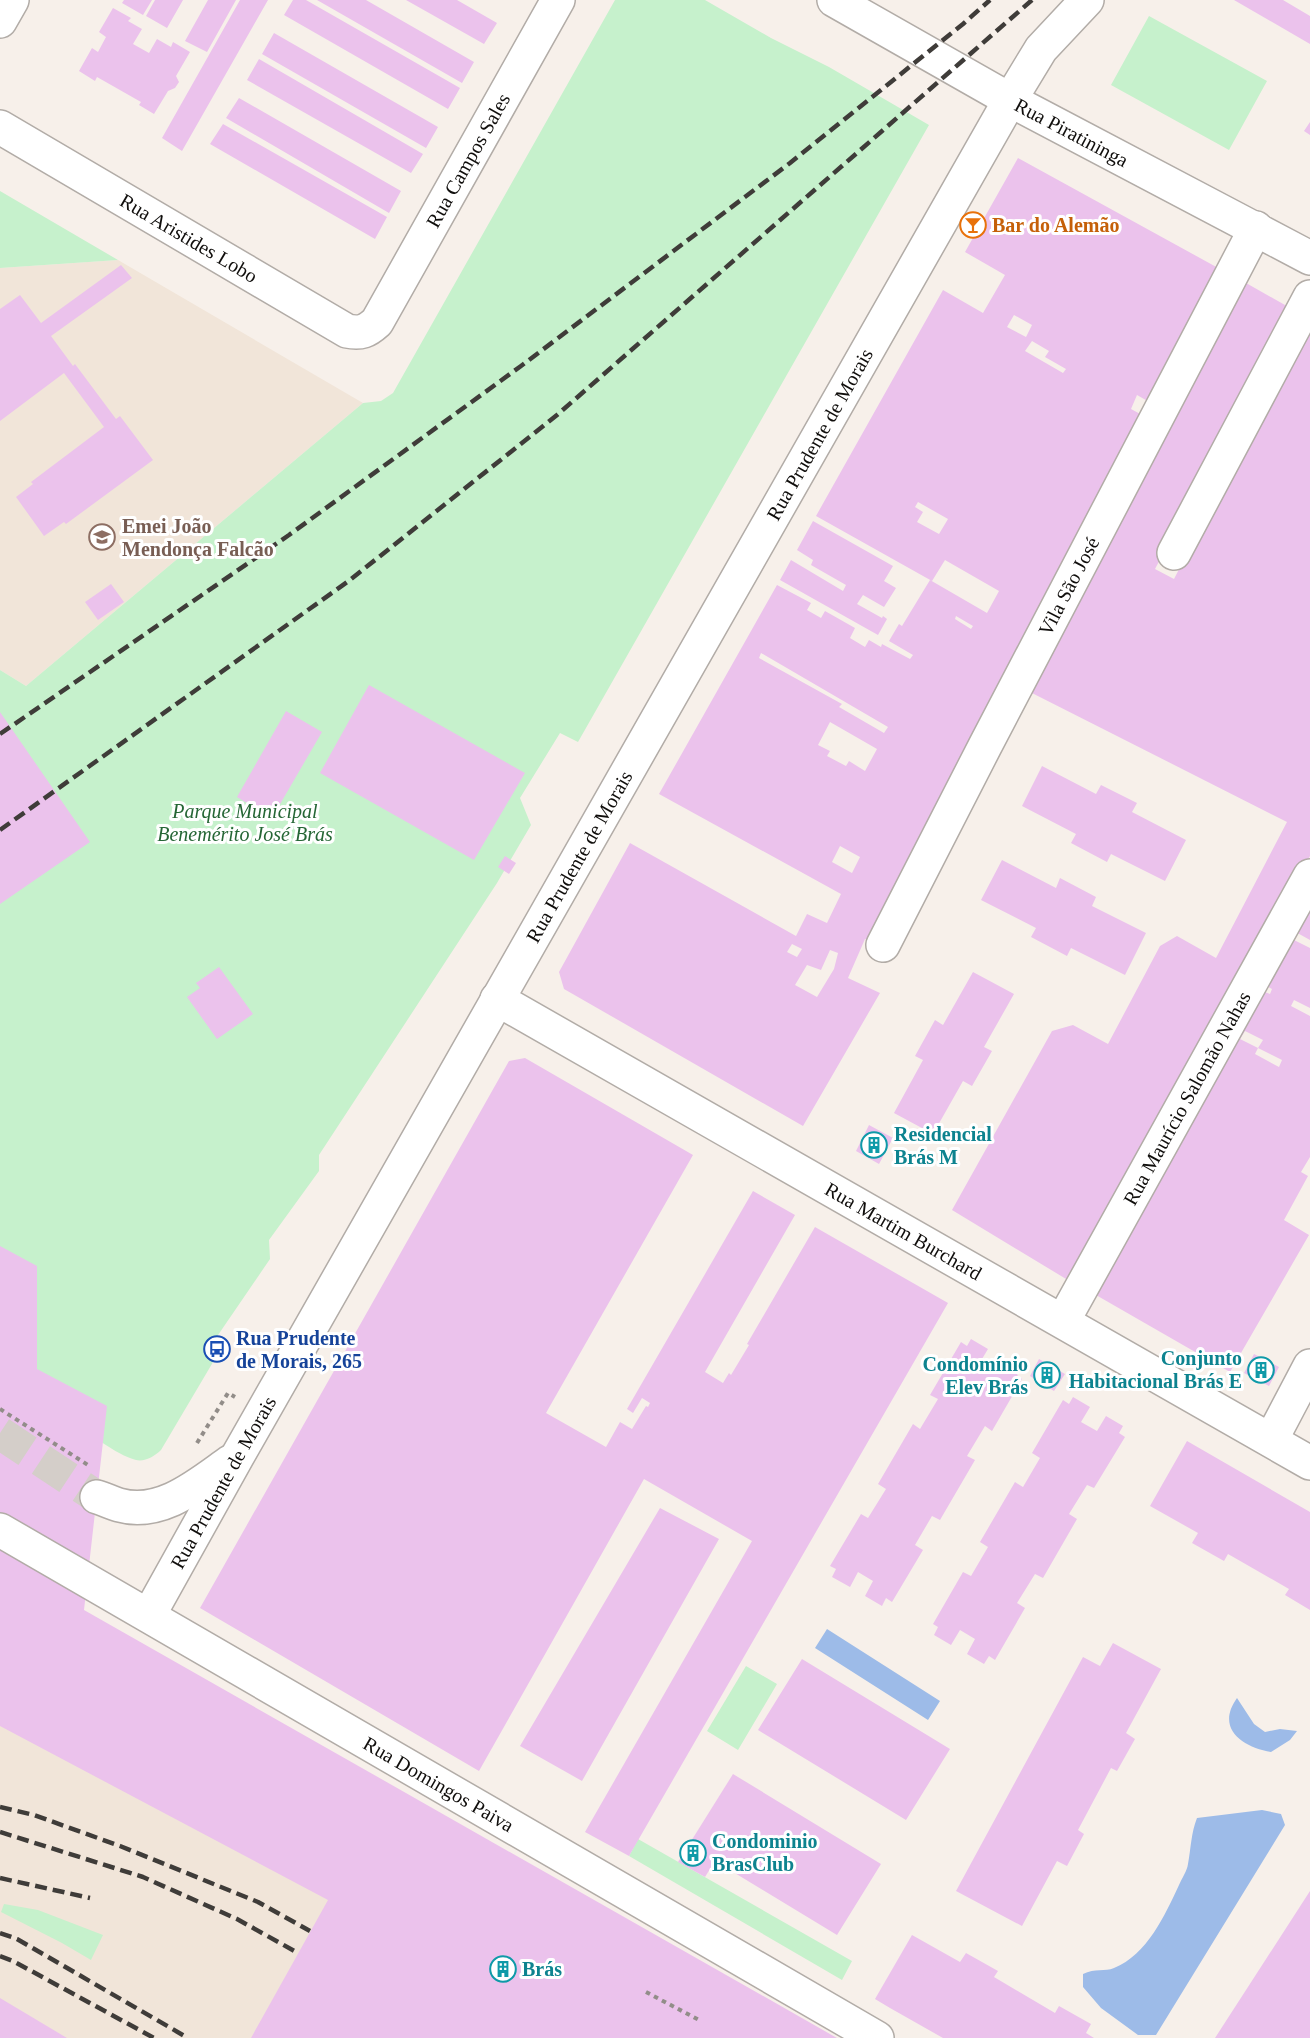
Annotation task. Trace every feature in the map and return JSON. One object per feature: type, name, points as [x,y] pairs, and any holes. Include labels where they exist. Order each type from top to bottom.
[{"type":"street","points":[[0,21],[12,0]]},
{"type":"street","name":"Rua Campos Sales","points":[[377,322],[558,0]]},
{"type":"street","name":"Rua Piratininga","points":[[834,0],[1010,100],[1310,258]]},
{"type":"street","name":"Rua Prudente de Morais","points":[[149,1615],[497,999],[1010,100],[1041,49],[1087,0]]},
{"type":"street","name":"Rua Aristides Lobo","points":[[0,127],[347,331],[358,333],[368,330],[377,322]]},
{"type":"street","name":"Vila São José","points":[[883,945],[1256,228]]},
{"type":"street","points":[[1174,553],[1310,297]]},
{"type":"street","name":"Rua Maurício Salomão Nahas","points":[[1063,1321],[1310,876]]},
{"type":"street","name":"Rua Martim Burchard","points":[[497,999],[1310,1463]]},
{"type":"street","points":[[1270,1440],[1310,1366]]},
{"type":"street","points":[[94,1482],[121,1506],[144,1508],[166,1502],[195,1487],[237,1457]]},
{"type":"street","name":"Rua Domingos Paiva","points":[[0,1530],[877,2038]]},
{"type":"path","points":[[191,1452],[228,1393],[263,1413]]},
{"type":"path","points":[[0,1408],[94,1482]]},
{"type":"path","points":[[646,1992],[701,2021]]},
{"type":"shaded area","name":"Emei João Mendonça Falcão","points":[[118,260],[363,403],[26,686],[0,670],[0,268]]},
{"type":"shaded area","points":[[0,1573],[799,2038],[0,2038]]},
{"type":"green space","name":"Parque Municipal Benemérito José Brás","points":[[615,0],[705,0],[771,38],[829,67],[929,125],[578,742],[560,733],[520,798],[531,825],[497,883],[319,1155],[319,1171],[269,1240],[270,1259],[216,1338],[219,1352],[161,1450],[150,1458],[136,1460],[111,1448],[71,1420],[0,1467],[0,670],[26,686],[363,403],[381,401],[393,393]]},
{"type":"green space","points":[[1149,16],[1267,81],[1229,150],[1111,85]]},
{"type":"green space","points":[[0,191],[118,260],[0,268]]},
{"type":"green space","points":[[746,1666],[777,1684],[738,1750],[707,1731]]},
{"type":"green space","points":[[638,1839],[852,1961],[842,1980],[629,1856]]},
{"type":"green space","points":[[4,1904],[38,1910],[103,1935],[91,1960],[1,1912]]},
{"type":"water","points":[[827,1629],[940,1701],[928,1720],[815,1648]]},
{"type":"water","points":[[1237,1698],[1254,1724],[1265,1732],[1280,1729],[1297,1731],[1290,1740],[1271,1752],[1251,1746],[1235,1735],[1231,1727],[1229,1719],[1231,1709]]},
{"type":"water","points":[[1262,1810],[1281,1814],[1285,1825],[1156,2035],[1138,2035],[1101,2008],[1083,1987],[1083,1974],[1111,1969],[1126,1962],[1154,1933],[1187,1869],[1197,1818]]},
{"type":"building","points":[[124,0],[152,0],[143,15],[122,3]]},
{"type":"building","points":[[155,0],[183,0],[167,28],[146,16]]},
{"type":"building","points":[[208,0],[236,0],[207,52],[185,41]]},
{"type":"building","points":[[240,0],[268,0],[182,151],[162,138]]},
{"type":"building","points":[[293,0],[306,0],[460,88],[448,109],[284,15]]},
{"type":"building","points":[[317,0],[366,0],[474,62],[462,83]]},
{"type":"building","points":[[406,0],[457,0],[497,23],[484,44]]},
{"type":"building","points":[[1234,0],[1283,0],[1310,16],[1310,44]]},
{"type":"building","points":[[113,8],[131,18],[128,21],[142,29],[133,44],[149,53],[157,39],[171,47],[173,42],[190,52],[176,76],[179,82],[175,88],[168,91],[154,114],[139,105],[141,102],[97,77],[95,81],[79,71],[92,48],[98,52],[106,37],[99,32]]},
{"type":"building","points":[[274,33],[438,127],[426,148],[262,54]]},
{"type":"building","points":[[259,59],[423,154],[411,173],[247,80]]},
{"type":"building","points":[[239,98],[401,191],[389,213],[226,118]]},
{"type":"building","points":[[1310,122],[1310,135],[1304,131]]},
{"type":"building","points":[[223,124],[387,217],[375,239],[210,144]]},
{"type":"building","points":[[1018,158],[1220,269],[1151,403],[1137,395],[1131,409],[1144,416],[874,942],[865,939],[848,978],[880,993],[803,1126],[564,989],[559,972],[630,843],[796,936],[807,914],[827,923],[841,894],[659,794],[777,585],[811,603],[807,610],[821,618],[825,611],[855,628],[850,638],[865,647],[869,640],[881,647],[882,644],[910,659],[913,655],[889,641],[899,624],[902,626],[930,580],[987,613],[999,591],[945,560],[932,581],[816,516],[943,290],[983,313],[1005,275],[965,252]],"holes":[[[1014,315],[1032,325],[1026,337],[1007,327]],[[1032,341],[1049,351],[1045,357],[1066,369],[1063,373],[1025,351]],[[918,502],[948,519],[939,534],[917,522],[923,512],[915,507]],[[956,616],[973,626],[971,629],[955,619]],[[761,653],[888,727],[884,733],[839,707],[842,704],[759,658]],[[830,722],[877,749],[865,771],[849,761],[846,766],[827,756],[830,751],[818,745]],[[840,846],[860,857],[852,873],[832,862]],[[792,944],[802,949],[797,957],[787,952]],[[830,950],[838,953],[834,969],[817,997],[795,985],[807,965],[821,970]]]},
{"type":"building","points":[[121,265],[132,278],[51,336],[116,419],[120,416],[153,460],[66,524],[64,522],[44,536],[16,497],[33,484],[31,482],[104,427],[64,373],[0,421],[0,309],[20,295],[41,323]]},
{"type":"building","points":[[1239,279],[1292,309],[1155,569],[1174,579],[1309,318],[1310,856],[1076,1285],[952,1210],[1052,1031],[1073,1025],[1108,1044],[1160,946],[1177,936],[1216,958],[1287,822],[1026,690]]},
{"type":"building","points":[[813,521],[893,566],[884,581],[896,588],[884,607],[863,595],[857,604],[887,619],[878,635],[780,580],[791,560],[843,591],[846,585],[811,565],[813,560],[797,550]]},
{"type":"building","points":[[111,584],[124,602],[98,620],[85,602]]},
{"type":"building","points":[[369,685],[525,773],[474,860],[320,773]]},
{"type":"building","points":[[286,711],[322,732],[272,818],[237,797]]},
{"type":"building","points":[[0,712],[90,842],[0,904]]},
{"type":"building","points":[[1042,766],[1096,794],[1101,785],[1137,803],[1132,812],[1186,840],[1165,881],[1111,854],[1107,862],[1071,843],[1076,834],[1022,806]]},
{"type":"building","points":[[505,856],[516,863],[509,874],[498,867]]},
{"type":"building","points":[[1002,860],[1056,888],[1060,878],[1096,897],[1092,906],[1146,933],[1125,975],[1071,948],[1067,956],[1031,937],[1036,928],[981,900]]},
{"type":"building","points":[[1310,908],[1310,940],[1292,930]]},
{"type":"building","points":[[1288,937],[1310,948],[1310,1008],[1294,1000],[1291,1006],[1310,1016],[1310,1157],[1301,1172],[1308,1176],[1284,1220],[1309,1235],[1230,1372],[1089,1291],[1260,990],[1270,994],[1272,989],[1263,984]],"holes":[[[1245,1031],[1263,1040],[1258,1048],[1240,1039]],[[1258,1048],[1282,1060],[1279,1067],[1255,1054]]]},
{"type":"building","points":[[219,967],[253,1014],[217,1039],[187,997],[200,988],[196,983]]},
{"type":"building","points":[[973,972],[1014,994],[984,1047],[992,1051],[972,1086],[963,1081],[933,1134],[894,1113],[923,1060],[915,1056],[935,1020],[943,1025]]},
{"type":"building","points":[[525,1058],[693,1155],[546,1413],[606,1447],[620,1422],[632,1429],[650,1403],[642,1398],[633,1413],[627,1409],[753,1191],[795,1215],[705,1372],[723,1383],[729,1373],[731,1375],[749,1345],[747,1344],[815,1227],[948,1303],[629,1856],[585,1832],[752,1541],[644,1479],[479,1771],[200,1608],[509,1061]]},
{"type":"building","name":"Residencial Brás M","points":[[869,1125],[893,1138],[879,1164],[856,1151]]},
{"type":"building","points":[[0,1246],[37,1266],[37,1369],[107,1406],[84,1610],[837,2038],[251,2038],[328,1900],[0,1726]]},
{"type":"building","points":[[971,1339],[988,1349],[979,1364],[995,1373],[1004,1358],[1021,1368],[1017,1375],[1022,1379],[992,1431],[985,1426],[967,1456],[975,1460],[940,1520],[932,1516],[915,1545],[923,1550],[892,1602],[886,1598],[882,1606],[865,1596],[873,1581],[858,1572],[850,1587],[832,1577],[836,1569],[830,1566],[861,1514],[868,1518],[886,1489],[878,1484],[913,1424],[920,1429],[938,1399],[930,1395],[961,1342],[967,1346]]},
{"type":"building","name":"Conjunto Habitacional Brás E","points":[[1254,1354],[1279,1367],[1269,1386],[1244,1373]]},
{"type":"building","name":"Condomínio Elev Brás","points":[[1039,1359],[1065,1374],[1054,1391],[1030,1376]]},
{"type":"building","points":[[1073,1397],[1090,1407],[1081,1422],[1097,1431],[1106,1416],[1123,1426],[1119,1433],[1125,1437],[1094,1488],[1087,1485],[1069,1514],[1077,1519],[1043,1578],[1035,1574],[1017,1603],[1025,1608],[995,1660],[989,1656],[984,1664],[967,1654],[975,1639],[960,1630],[951,1645],[934,1635],[938,1627],[933,1624],[963,1572],[971,1576],[988,1547],[980,1542],[1015,1482],[1023,1487],[1040,1458],[1032,1453],[1063,1400],[1069,1404]]},
{"type":"building","points":[[1187,1441],[1310,1512],[1310,1610],[1285,1595],[1289,1589],[1228,1554],[1224,1561],[1192,1543],[1198,1533],[1150,1506]]},
{"type":"building","points":[[660,1508],[719,1539],[582,1781],[520,1746]]},
{"type":"building","points":[[1113,1643],[1161,1669],[1126,1733],[1135,1739],[1117,1771],[1111,1768],[1078,1830],[1084,1834],[1067,1866],[1057,1861],[1022,1926],[956,1891],[1083,1657],[1100,1666]]},
{"type":"building","points":[[802,1659],[950,1749],[906,1820],[758,1730]]},
{"type":"building","points":[[733,1774],[881,1864],[837,1935],[715,1861],[705,1877],[678,1862]]},
{"type":"building","points":[[1310,1891],[1310,2038],[1215,2038]]},
{"type":"building","points":[[912,1935],[960,1962],[966,1953],[998,1971],[994,1977],[1055,2013],[1059,2006],[1091,2024],[1086,2033],[1094,2038],[943,2038],[875,1999]]},
{"type":"building","points":[[0,1998],[67,2038],[0,2038]]},
{"type":"tunnel","points":[[0,1433],[97,1497]]},
{"type":"railway","points":[[0,734],[289,535],[521,366],[790,163],[990,0]]},
{"type":"railway","points":[[0,830],[350,580],[557,415],[1032,0]]},
{"type":"railway","points":[[0,1807],[34,1815],[120,1846],[258,1902],[310,1931]]},
{"type":"railway","points":[[0,1832],[143,1877],[237,1919],[298,1953]]},
{"type":"railway","points":[[0,1878],[90,1898]]},
{"type":"railway","points":[[0,1933],[17,1939],[188,2038]]},
{"type":"railway","points":[[0,1956],[154,2038]]},
{"type":"place","name":"Bar do Alemão","points":[[973,225]]},
{"type":"place","name":"Emei João Mendonça Falcão","points":[[102,537]]},
{"type":"place","name":"Residencial Brás M","points":[[874,1145]]},
{"type":"place","name":"Rua Prudente de Morais, 265","points":[[217,1349]]},
{"type":"place","name":"Conjunto Habitacional Brás E","points":[[1261,1370]]},
{"type":"place","name":"Condomínio Elev Brás","points":[[1047,1375]]},
{"type":"place","name":"Condominio BrasClub","points":[[693,1853]]},
{"type":"place","name":"Brás","points":[[503,1969]]}]
